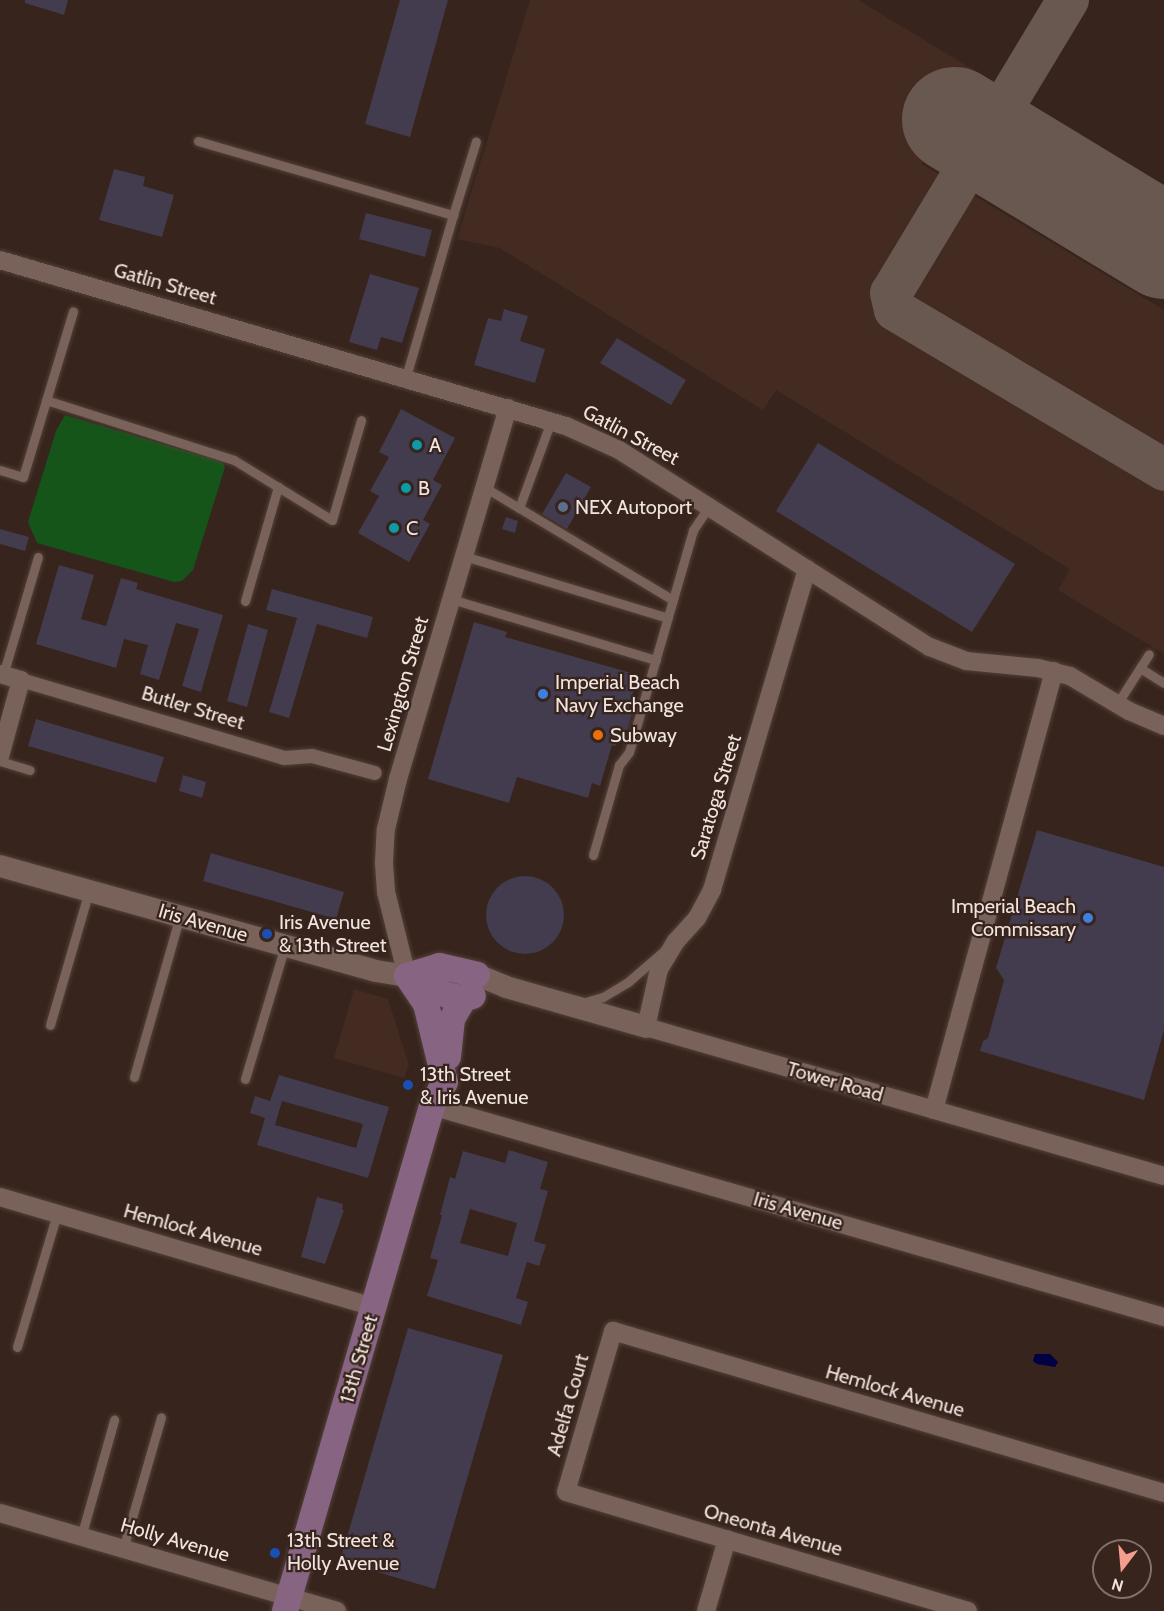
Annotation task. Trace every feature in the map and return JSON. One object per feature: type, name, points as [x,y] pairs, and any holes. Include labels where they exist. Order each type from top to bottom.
[{"type":"main road","name":"Tower Road","points":[[407,976],[447,995],[472,990]]},
{"type":"main road","points":[[407,976],[426,1004],[445,1082]]},
{"type":"main road","name":"13th Street","points":[[407,976],[410,1002],[432,1107]]},
{"type":"main road","points":[[445,1082],[452,1018],[472,990]]},
{"type":"main road","name":"13th Street","points":[[287,1604],[432,1107],[445,1082]]},
{"type":"street","name":"Gatlin Street","points":[[0,260],[551,421],[619,450],[946,654],[966,661],[1054,671],[1070,676],[1118,704],[1164,726]]},
{"type":"street","name":"Lexington Street","points":[[407,976],[386,892],[384,862],[386,829],[508,408]]},
{"type":"street","name":"Saratoga Street","points":[[646,1027],[659,969],[676,941],[697,918],[712,890],[807,569]]},
{"type":"street","points":[[934,1110],[1054,671]]},
{"type":"street","name":"Butler Street","points":[[1,674],[284,758],[312,756],[375,773]]},
{"type":"street","points":[[0,756],[11,704],[21,680]]},
{"type":"street","name":"Iris Avenue","points":[[0,866],[376,971],[407,976]]},
{"type":"street","name":"Tower Road","points":[[472,990],[506,987],[1164,1176]]},
{"type":"street","name":"Iris Avenue","points":[[432,1107],[1164,1317]]},
{"type":"street","name":"Hemlock Avenue","points":[[0,1197],[374,1307]]},
{"type":"street","name":"Hemlock Avenue","points":[[613,1331],[1164,1493]]},
{"type":"street","name":"Adelfa Court","points":[[566,1492],[613,1331]]},
{"type":"street","name":"Oneonta Avenue","points":[[566,1492],[968,1611]]},
{"type":"street","name":"Holly Avenue","points":[[0,1513],[123,1549],[287,1604],[337,1611]]},
{"type":"street","points":[[706,1611],[727,1539]]},
{"type":"lane","points":[[198,141],[453,215]]},
{"type":"lane","points":[[406,377],[476,141]]},
{"type":"lane","points":[[0,470],[23,477],[73,311]]},
{"type":"lane","points":[[46,400],[234,460],[332,520],[361,420]]},
{"type":"lane","points":[[519,508],[551,421]]},
{"type":"lane","points":[[245,601],[278,487]]},
{"type":"lane","points":[[484,487],[673,600]]},
{"type":"lane","points":[[594,855],[619,765],[629,753],[693,530],[708,506]]},
{"type":"lane","points":[[464,556],[668,618]]},
{"type":"lane","points":[[1,674],[38,557]]},
{"type":"lane","points":[[451,599],[656,660]]},
{"type":"lane","points":[[1118,704],[1149,654]]},
{"type":"lane","points":[[1140,668],[1164,683]]},
{"type":"lane","points":[[0,761],[30,770]]},
{"type":"lane","points":[[50,1025],[89,891]]},
{"type":"lane","points":[[134,1077],[180,916]]},
{"type":"lane","points":[[571,1006],[603,997],[628,982],[676,941]]},
{"type":"lane","points":[[245,1079],[285,946]]},
{"type":"lane","points":[[17,1347],[57,1214]]},
{"type":"lane","points":[[123,1549],[161,1417]]},
{"type":"lane","points":[[81,1537],[114,1420]]},
{"type":"shaded area","points":[[530,0],[858,0],[977,72],[922,164],[1164,310],[1164,654],[1058,590],[1070,569],[776,390],[763,410],[500,248],[457,239]]},
{"type":"shaded area","points":[[354,989],[388,999],[409,1065],[404,1078],[334,1058]]},
{"type":"shaded area","points":[[1035,1354],[1050,1354],[1058,1362],[1055,1367],[1037,1364],[1033,1361]]},
{"type":"green space","points":[[65,415],[223,462],[225,467],[193,570],[182,581],[174,582],[37,543],[28,522],[56,431]]},
{"type":"building","points":[[25,0],[68,0],[64,15],[25,3]]},
{"type":"building","points":[[400,0],[448,0],[410,137],[365,124]]},
{"type":"building","points":[[114,169],[145,177],[143,186],[174,195],[162,237],[99,220]]},
{"type":"building","points":[[366,213],[432,230],[425,257],[359,239]]},
{"type":"building","points":[[370,274],[419,288],[402,343],[381,337],[377,350],[349,342]]},
{"type":"building","points":[[504,309],[528,316],[520,341],[545,349],[535,383],[474,365],[488,318],[501,321]]},
{"type":"building","points":[[617,338],[686,380],[671,405],[600,363]]},
{"type":"building","points":[[401,409],[455,438],[433,480],[442,485],[423,520],[430,524],[409,562],[358,533],[379,496],[370,491],[389,457],[379,452]]},
{"type":"building","points":[[818,443],[1015,564],[972,632],[776,511]]},
{"type":"building","name":"NEX Autoport","points":[[566,473],[591,487],[567,529],[542,514]]},
{"type":"building","points":[[506,517],[518,521],[515,533],[502,529]]},
{"type":"building","points":[[0,529],[29,537],[25,551],[0,544]]},
{"type":"building","points":[[59,565],[94,575],[81,619],[106,626],[121,578],[138,583],[136,589],[223,615],[201,692],[182,686],[199,629],[176,623],[159,680],[140,674],[148,645],[124,639],[116,668],[36,644]]},
{"type":"building","points":[[272,589],[373,617],[367,638],[317,624],[289,718],[269,712],[297,618],[266,610]]},
{"type":"building","name":"Imperial Beach Navy Exchange","points":[[474,622],[507,632],[505,637],[638,675],[627,713],[632,714],[624,742],[621,740],[615,746],[612,745],[600,786],[592,783],[588,798],[517,777],[509,803],[428,779]]},
{"type":"building","points":[[248,624],[268,630],[247,707],[227,701]]},
{"type":"building","points":[[36,719],[164,757],[156,783],[28,746]]},
{"type":"building","points":[[183,775],[206,782],[202,798],[179,791]]},
{"type":"building","name":"Imperial Beach Commissary","points":[[1037,830],[1164,867],[1164,1030],[1144,1100],[980,1051],[983,1041],[988,1038],[1004,980],[996,968]]},
{"type":"building","points":[[211,853],[344,892],[336,919],[203,881]]},
{"type":"building","points":[[517,876],[533,876],[547,882],[558,893],[564,907],[564,923],[558,937],[547,948],[533,954],[517,954],[503,948],[492,937],[486,923],[486,907],[492,893],[503,882]]},
{"type":"building","points":[[279,1075],[389,1107],[368,1178],[257,1145],[265,1118],[250,1113],[255,1096],[270,1101]],"holes":[[[282,1101],[363,1124],[356,1148],[275,1125]]]},
{"type":"building","points":[[509,1150],[548,1162],[540,1189],[548,1191],[534,1241],[546,1245],[539,1266],[527,1262],[516,1298],[528,1302],[521,1325],[427,1296],[438,1260],[430,1258],[442,1215],[440,1215],[450,1177],[455,1179],[463,1151],[505,1163]],"holes":[[[470,1209],[517,1223],[508,1256],[460,1243]]]},
{"type":"building","points":[[317,1197],[343,1204],[342,1210],[344,1210],[325,1264],[301,1257]]},
{"type":"building","points":[[408,1328],[503,1355],[435,1589],[340,1561]]},
{"type":"taxiway","points":[[1068,0],[891,293],[895,310],[1164,470]]},
{"type":"runway","points":[[954,119],[1164,246]]},
{"type":"place","name":"A","points":[[417,445]]},
{"type":"place","name":"B","points":[[406,488]]},
{"type":"place","name":"NEX Autoport","points":[[563,507]]},
{"type":"place","name":"C","points":[[394,528]]},
{"type":"place","name":"Imperial Beach Navy Exchange","points":[[543,694]]},
{"type":"place","name":"Subway","points":[[598,735]]},
{"type":"place","name":"Imperial Beach Commissary","points":[[1088,918]]},
{"type":"place","name":"Iris Avenue & 13th Street","points":[[267,934]]},
{"type":"place","name":"13th Street & Iris Avenue","points":[[408,1085]]},
{"type":"place","name":"13th Street & Holly Avenue","points":[[275,1553]]}]
